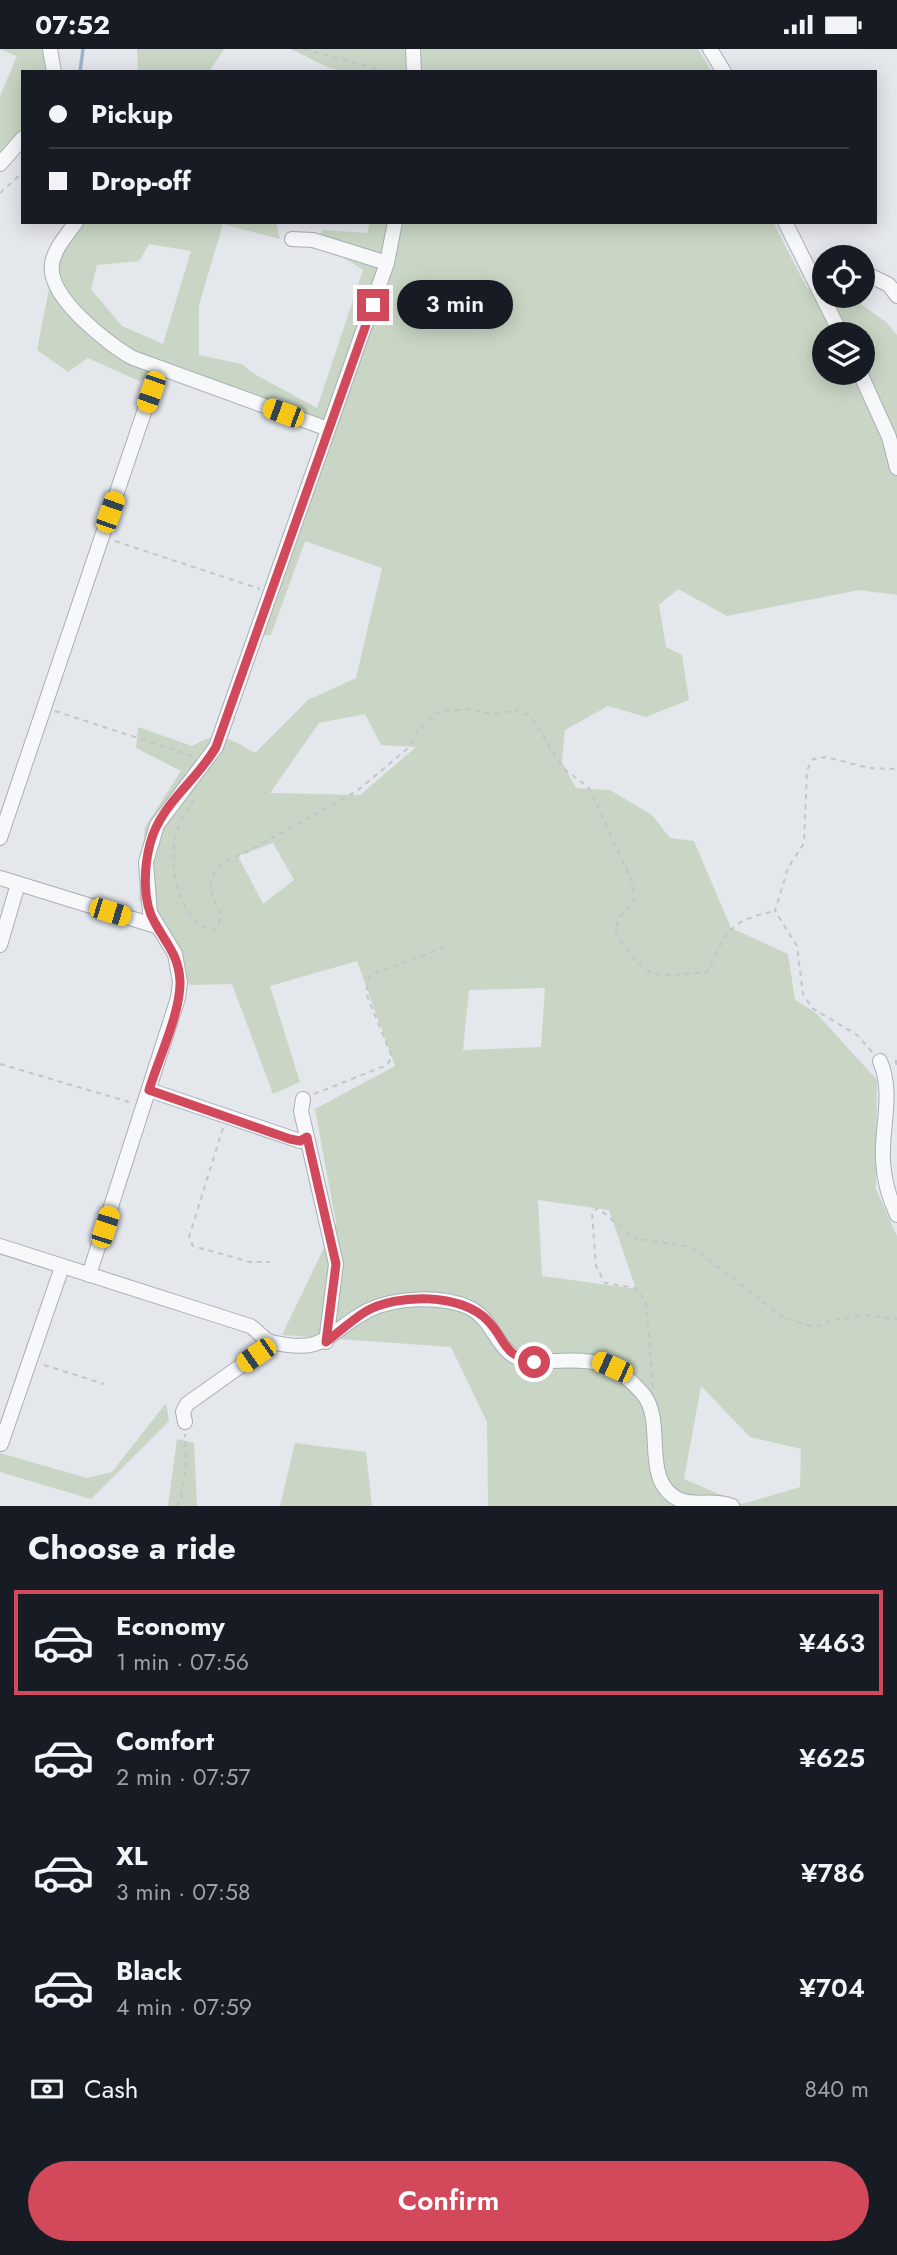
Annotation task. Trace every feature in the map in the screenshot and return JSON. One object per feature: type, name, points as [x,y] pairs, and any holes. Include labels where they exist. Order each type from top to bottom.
[{"type":"street","points":[[50,49],[54,70]]},
{"type":"street","points":[[413,49],[414,70]]},
{"type":"street","points":[[710,49],[723,70]]},
{"type":"street","points":[[0,164],[21,140]]},
{"type":"street","points":[[75,224],[52,260],[53,283],[109,345],[159,368],[328,429]]},
{"type":"street","points":[[89,1275],[178,998],[180,982],[175,954],[156,926],[146,894],[150,842],[175,798],[210,759],[387,263],[395,224]]},
{"type":"street","points":[[786,224],[812,267]]},
{"type":"street","points":[[292,239],[313,240],[387,263]]},
{"type":"street","points":[[875,278],[889,285],[897,296]]},
{"type":"street","points":[[0,838],[159,368]]},
{"type":"street","points":[[866,385],[889,436],[897,468]]},
{"type":"street","points":[[0,878],[156,926]]},
{"type":"street","points":[[0,945],[18,884]]},
{"type":"street","points":[[880,1061],[886,1074],[887,1111],[882,1160],[889,1197],[897,1215]]},
{"type":"street","points":[[149,1090],[290,1139],[300,1141],[307,1137]]},
{"type":"street","points":[[303,1099],[301,1111],[336,1264],[326,1342]]},
{"type":"street","points":[[0,1246],[250,1326],[267,1341],[305,1346],[326,1342],[367,1311],[398,1301],[443,1300],[470,1308],[488,1321],[506,1350],[519,1359],[534,1362],[598,1360],[612,1367],[643,1395],[651,1408],[656,1467],[661,1481],[674,1496],[691,1503],[732,1506]]},
{"type":"street","points":[[1,1444],[62,1266]]},
{"type":"street","points":[[185,1422],[183,1412],[187,1404],[256,1355],[267,1341]]},
{"type":"path","points":[[304,49],[380,70]]},
{"type":"path","points":[[0,193],[21,174]]},
{"type":"path","points":[[102,536],[271,592]]},
{"type":"path","points":[[44,708],[189,756],[210,759]]},
{"type":"path","points":[[195,798],[181,820],[174,842],[175,878],[188,912],[201,928],[213,930],[219,925],[222,913],[210,889],[214,874],[226,859],[241,855],[357,791],[407,749],[420,728],[439,712],[467,709],[493,714],[519,710],[532,718],[563,768],[589,788],[633,884],[634,900],[618,919],[615,935],[639,967],[656,977],[707,972],[726,932],[746,917],[775,911]]},
{"type":"path","points":[[880,1061],[858,1035],[812,1008],[803,994],[797,946],[775,911],[788,868],[804,843],[807,770],[813,759],[826,757],[869,768],[897,769]]},
{"type":"path","points":[[303,1099],[387,1065],[392,1057],[366,993],[370,975],[451,945]]},
{"type":"path","points":[[0,1064],[144,1107]]},
{"type":"path","points":[[226,1117],[189,1237],[193,1246],[250,1262],[270,1262]]},
{"type":"path","points":[[651,1408],[654,1382],[646,1302],[635,1288],[605,1283],[596,1266],[593,1212],[598,1208],[634,1238],[692,1247],[784,1318],[793,1322],[815,1327],[832,1320],[864,1315],[897,1319]]},
{"type":"path","points":[[30,1360],[104,1384]]},
{"type":"path","points":[[177,1506],[181,1497],[186,1457],[185,1422]]},
{"type":"green space","points":[[0,49],[44,49],[49,70],[21,70],[21,131],[0,157],[0,96],[17,56]]},
{"type":"green space","points":[[137,49],[224,49],[210,70],[138,70]]},
{"type":"green space","points":[[291,49],[698,49],[711,70],[339,70],[329,68]]},
{"type":"green space","points":[[75,224],[223,224],[199,305],[199,355],[242,364],[251,372],[317,408],[363,270],[318,241],[322,230],[367,233],[369,224],[774,224],[807,288],[812,288],[812,308],[866,308],[886,322],[897,335],[897,595],[859,590],[727,616],[678,589],[659,605],[666,647],[682,655],[689,700],[646,717],[608,706],[565,730],[562,762],[576,788],[610,790],[652,815],[670,838],[694,841],[731,928],[788,954],[795,1000],[816,1013],[877,1080],[876,1189],[897,1236],[897,1506],[488,1506],[487,1422],[451,1347],[282,1335],[336,1223],[315,1109],[395,1066],[357,961],[270,986],[300,1082],[273,1094],[232,984],[190,985],[139,900],[145,827],[181,771],[136,748],[138,727],[192,746],[210,738],[224,738],[255,753],[308,700],[356,678],[382,568],[305,541],[271,635],[262,636],[331,431],[177,372],[139,381],[88,358],[68,372],[37,350],[57,248]],"holes":[[[149,244],[191,251],[163,344],[122,326],[91,289],[97,265],[139,261]],[[365,714],[381,745],[416,747],[360,795],[270,793],[319,723]],[[273,843],[294,880],[263,904],[238,856]],[[545,988],[541,1047],[463,1050],[469,990]],[[538,1200],[609,1210],[636,1289],[542,1276]],[[701,1386],[750,1437],[801,1449],[800,1487],[742,1504],[684,1479]]]},
{"type":"green space","points":[[223,224],[276,224],[280,239]]},
{"type":"green space","points":[[166,1403],[169,1421],[91,1499],[0,1472],[0,1453],[87,1478],[112,1472]]},
{"type":"green space","points":[[177,1439],[194,1443],[197,1506],[168,1506]]},
{"type":"green space","points":[[295,1443],[366,1452],[372,1506],[280,1506]]},
{"type":"waterway","points":[[80,70],[83,49]]},
{"type":"route","points":[[373,305],[216,747],[210,759],[175,798],[157,825],[150,842],[146,862],[146,894],[150,913],[175,954],[180,982],[178,998],[149,1090],[290,1139],[300,1141],[307,1137],[330,1226],[336,1264],[326,1342],[367,1311],[398,1301],[443,1300],[470,1308],[488,1321],[506,1350],[519,1359],[534,1362]]}]
